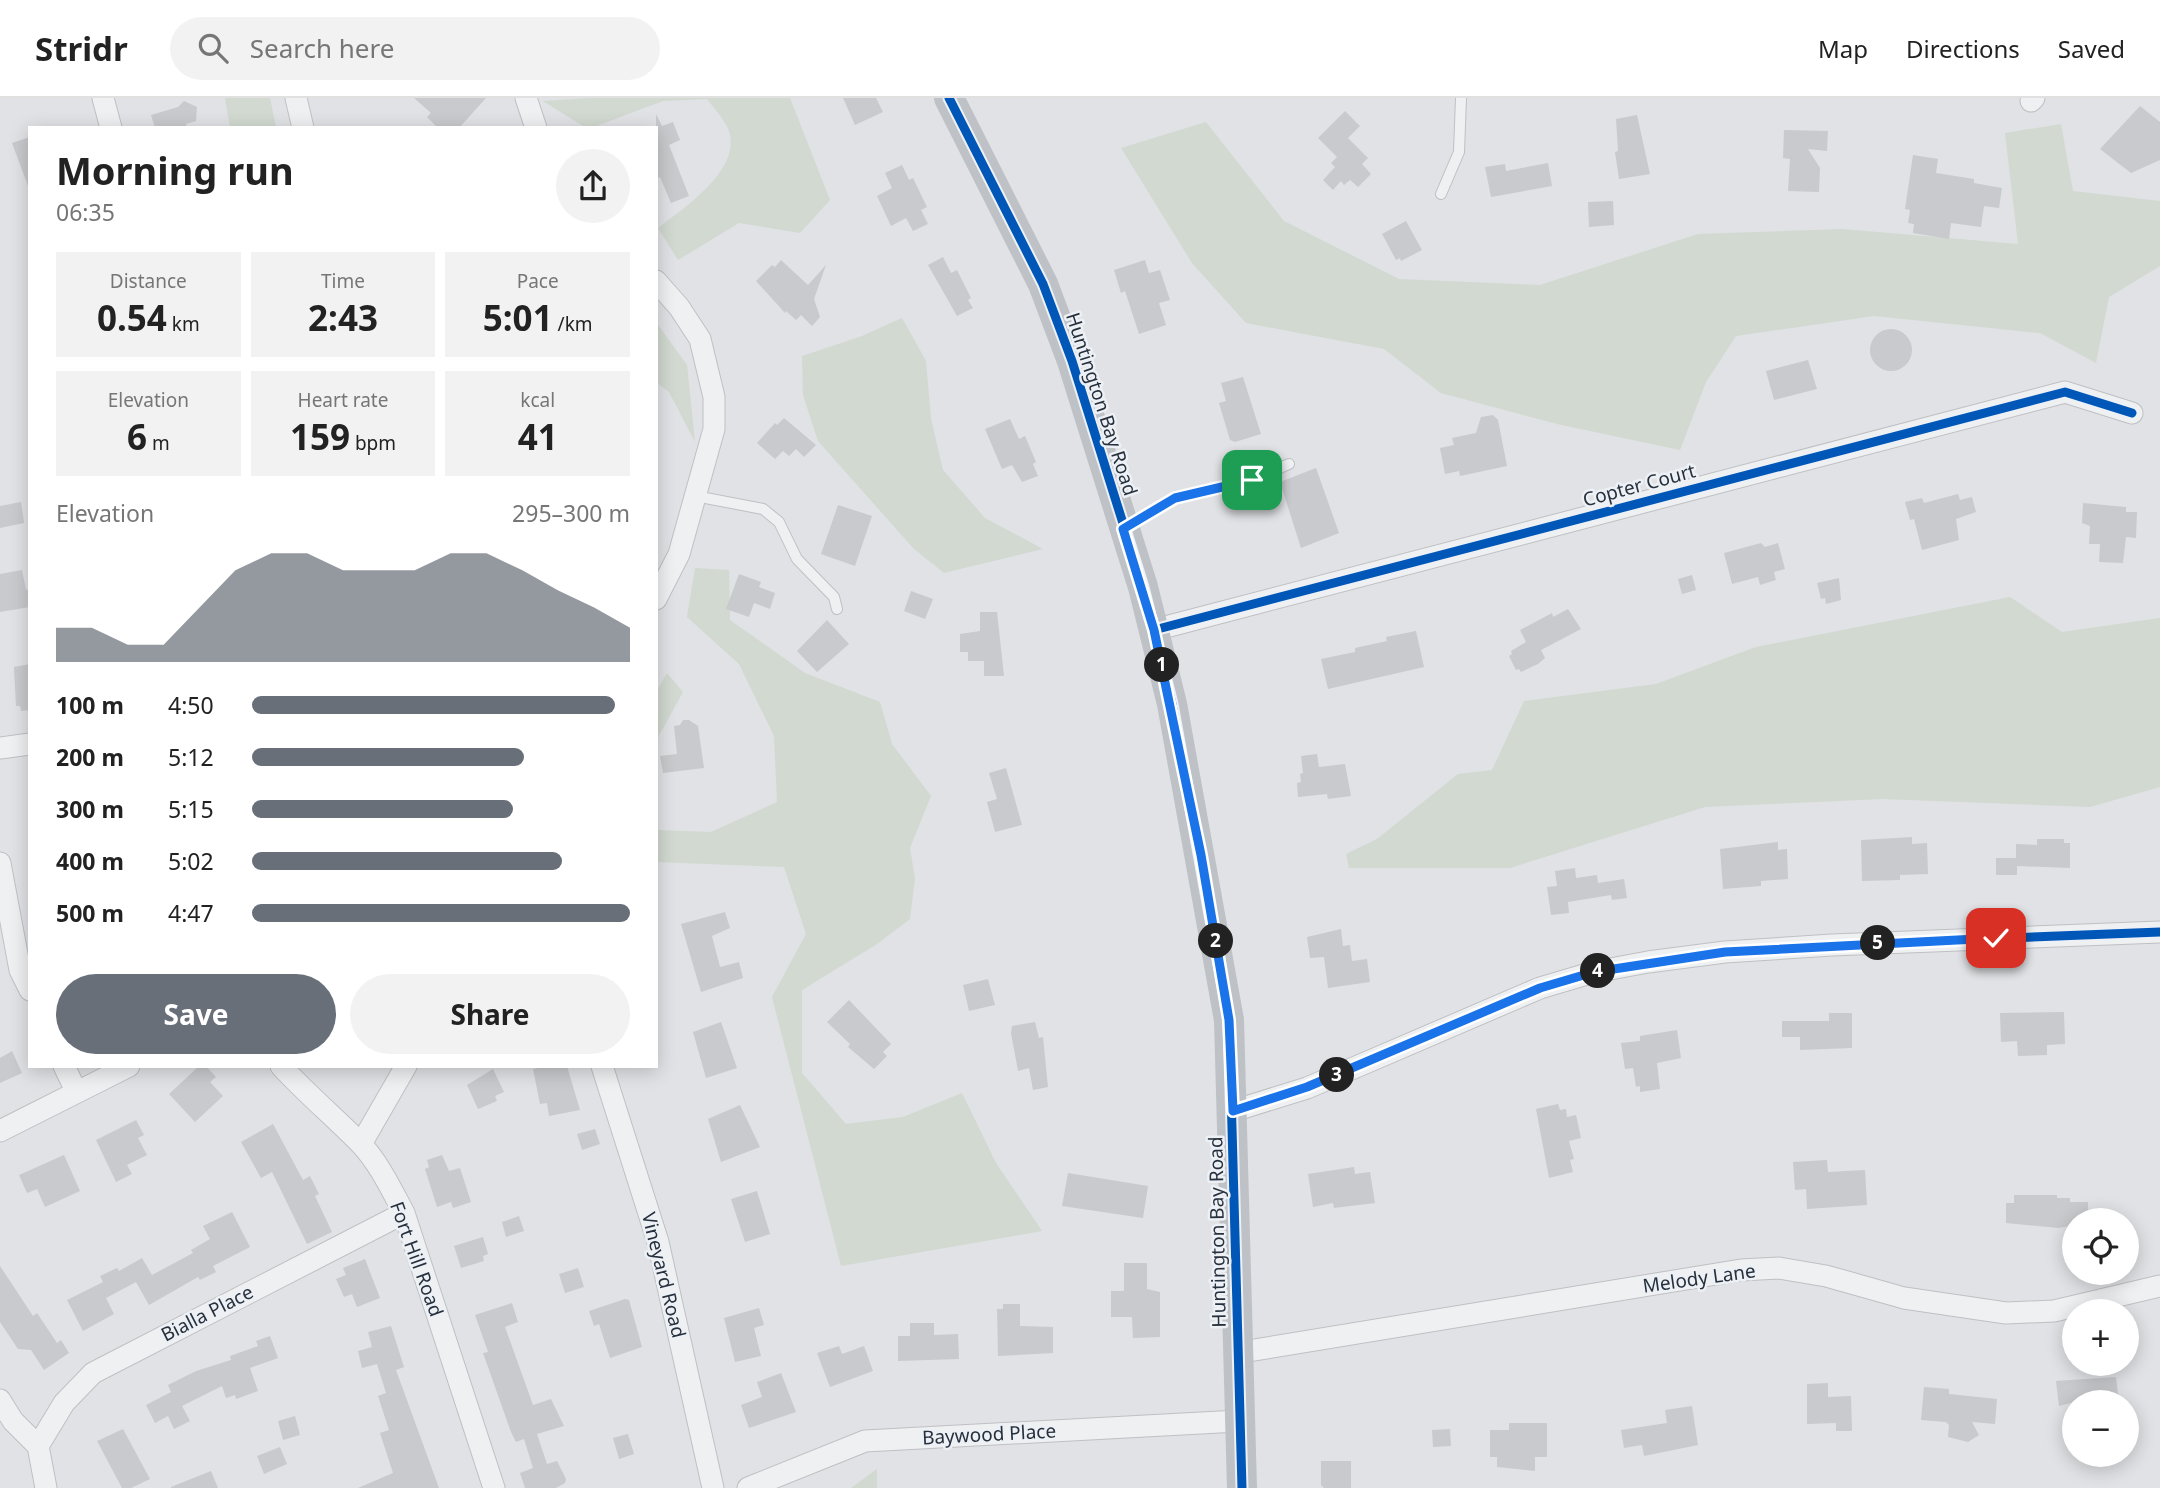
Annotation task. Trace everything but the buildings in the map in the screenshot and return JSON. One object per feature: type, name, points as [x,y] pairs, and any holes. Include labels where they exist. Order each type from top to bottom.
[{"type":"street","points":[[103,98],[110,126]]},
{"type":"street","points":[[296,98],[303,126]]},
{"type":"street","points":[[526,98],[535,126]]},
{"type":"street","name":"Huntington Bay Road","points":[[949,98],[1042,284],[1080,384],[1154,630],[1201,855],[1229,1020],[1236,1353],[1242,1488]]},
{"type":"street","points":[[658,283],[679,306],[700,339],[710,371],[714,429],[679,554],[658,595]]},
{"type":"street","name":"Copter Court","points":[[1154,630],[2065,391],[2132,413]]},
{"type":"street","points":[[0,748],[28,744]]},
{"type":"street","points":[[0,863],[20,970],[28,986]]},
{"type":"street","points":[[1233,1111],[1307,1087],[1540,988],[1634,964],[1725,952],[1832,945],[2160,932]]},
{"type":"street","points":[[66,1068],[76,1091]]},
{"type":"street","points":[[0,1131],[126,1068]]},
{"type":"street","name":"Fort Hill Road","points":[[283,1068],[323,1111],[361,1144],[384,1175],[404,1213],[494,1488]]},
{"type":"street","points":[[361,1144],[405,1068]]},
{"type":"street","name":"Vineyard Road","points":[[602,1068],[658,1242],[713,1488]]},
{"type":"street","name":"Bialla Place","points":[[38,1446],[64,1404],[93,1373],[404,1213]]},
{"type":"street","name":"Melody Lane","points":[[1236,1353],[1741,1270],[1779,1268],[1826,1276],[1904,1298],[2006,1313],[2054,1311],[2160,1286]]},
{"type":"street","points":[[0,1400],[13,1421],[38,1446],[46,1488]]},
{"type":"street","name":"Baywood Place","points":[[748,1488],[865,1441],[1238,1421]]},
{"type":"lane","points":[[1441,194],[1459,152],[1461,98]]},
{"type":"lane","points":[[1123,529],[1175,498],[1252,480],[1289,464]]},
{"type":"lane","points":[[695,496],[763,509],[779,522],[797,559],[834,597],[837,609]]},
{"type":"shaded area","points":[[225,98],[270,98],[276,126],[230,126]]},
{"type":"shaded area","points":[[590,98],[790,98],[830,200],[800,233],[739,223],[678,260],[658,228],[708,187],[727,160],[731,146],[727,127],[707,99],[663,101],[596,126],[583,126],[543,101]]},
{"type":"shaded area","points":[[1206,122],[1284,221],[1399,279],[1540,285],[1698,234],[1842,229],[2018,244],[2005,133],[2061,124],[2073,191],[2160,201],[2160,266],[2109,297],[2096,363],[2040,333],[1874,316],[1736,336],[1706,382],[1680,450],[1557,424],[1441,393],[1384,349],[1246,323],[1192,263],[1121,148]]},
{"type":"shaded area","points":[[902,318],[926,361],[931,419],[943,470],[985,518],[1043,549],[944,573],[914,549],[818,441],[803,395],[802,356],[862,336]]},
{"type":"shaded area","points":[[658,325],[687,365],[695,442],[669,392],[658,384]]},
{"type":"shaded area","points":[[695,568],[729,570],[730,620],[805,673],[880,702],[892,744],[931,796],[910,848],[915,878],[910,919],[877,944],[802,990],[802,1073],[846,1124],[903,1117],[962,1093],[996,1163],[1042,1231],[841,1266],[772,997],[806,934],[784,867],[658,862],[658,830],[711,832],[777,802],[774,736],[739,664],[687,617]]},
{"type":"shaded area","points":[[2010,597],[2062,632],[2160,618],[2160,787],[2090,807],[1882,799],[1705,807],[1510,868],[1349,868],[1346,854],[1377,839],[1458,774],[1492,770],[1524,701],[1656,684],[1756,647]]},
{"type":"shaded area","points":[[667,673],[683,692],[658,737],[658,689]]},
{"type":"shaded area","points":[[877,1469],[877,1488],[851,1488]]},
{"type":"cycle path","points":[[949,98],[1043,284],[1072,361],[1143,587],[1172,704],[1229,1020],[1242,1488]]},
{"type":"cycle path","points":[[1154,630],[2065,392],[2132,413]]},
{"type":"cycle path","points":[[1233,1111],[1307,1088],[1540,988],[1594,972],[1725,952],[2160,932]]},
{"type":"route","points":[[1252,480],[1175,498],[1123,529],[1143,587],[1172,704],[1201,855],[1229,1020],[1233,1111],[1307,1087],[1540,988],[1594,972],[1725,952],[1996,938]]}]
